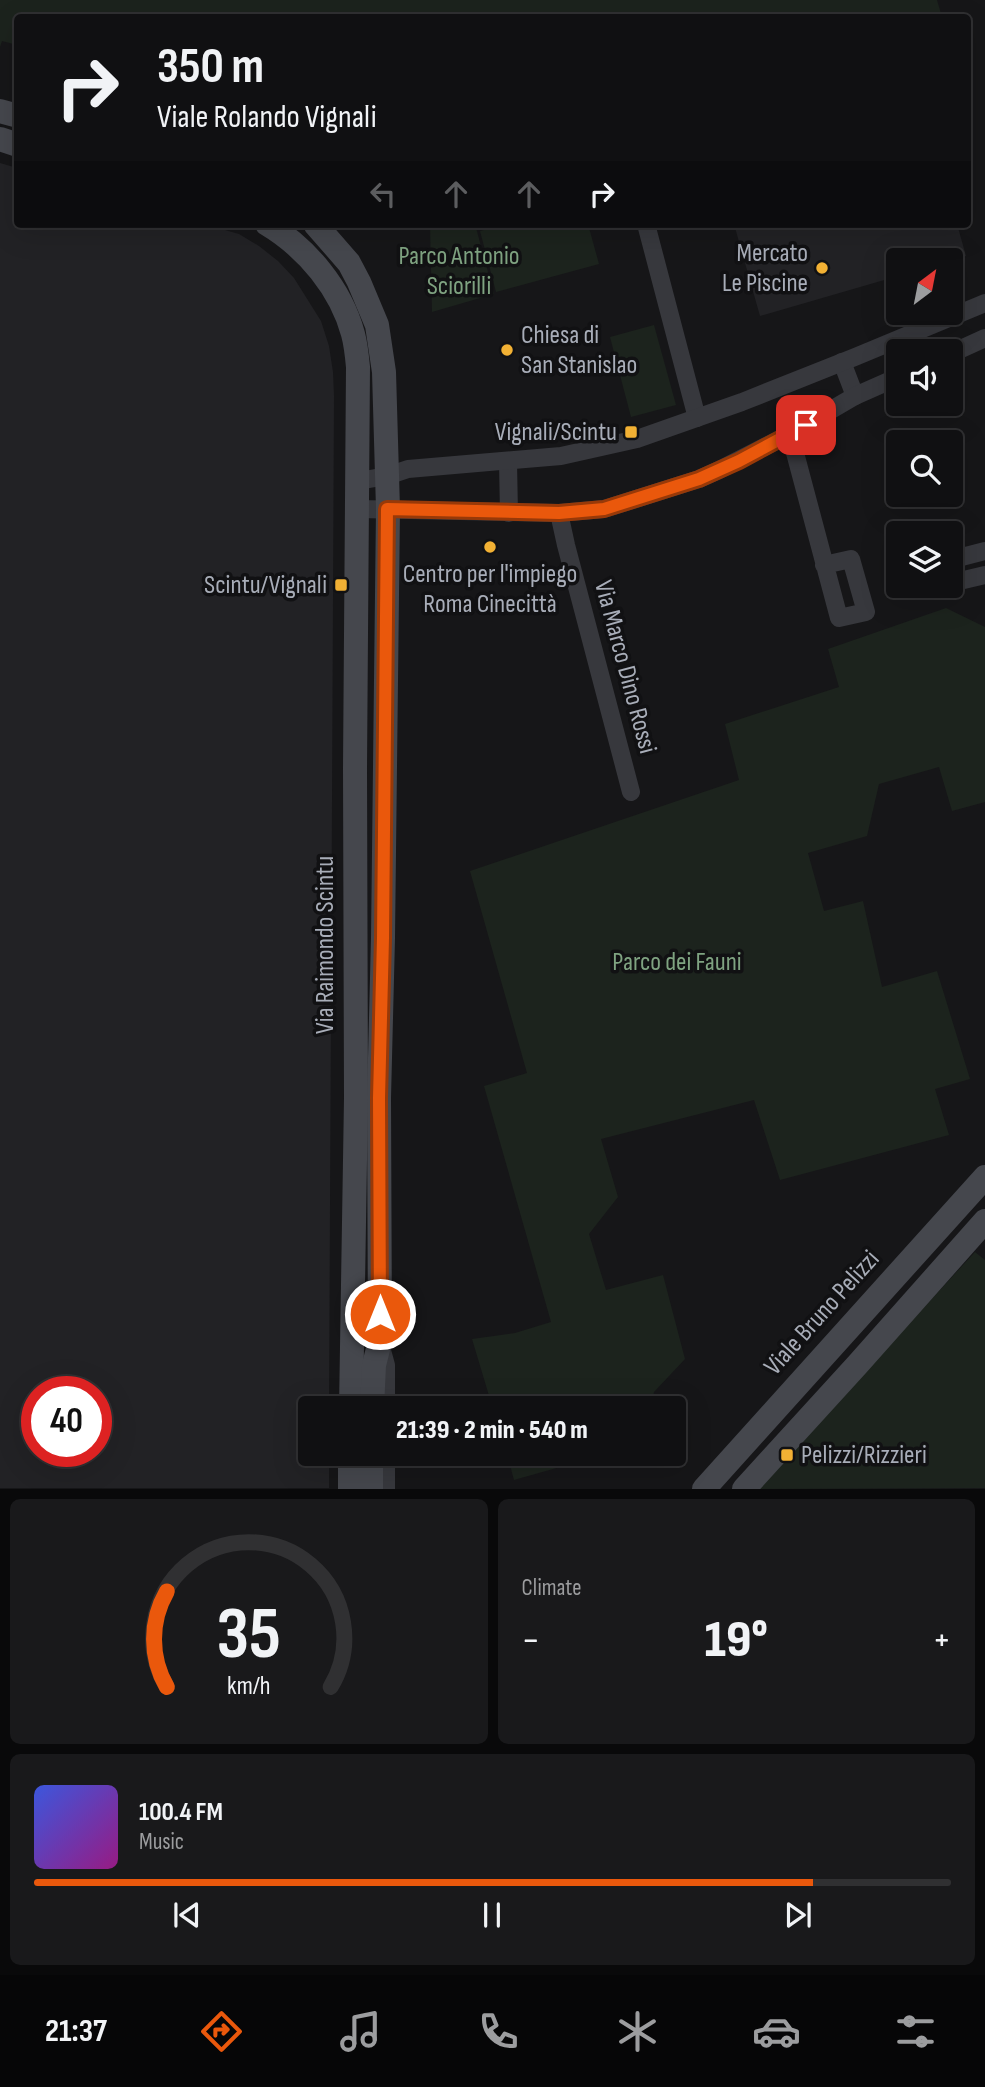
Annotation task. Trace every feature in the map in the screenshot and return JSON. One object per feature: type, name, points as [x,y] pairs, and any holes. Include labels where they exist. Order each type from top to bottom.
[{"type":"street","name":"Via Raimondo Scintu","points":[[272,228],[299,248],[320,271],[341,305],[353,331],[358,376],[356,1098],[351,1396]]},
{"type":"street","points":[[318,228],[348,263],[359,282],[377,326],[383,364],[387,509],[379,1098],[380,1341],[386,1365],[386,1396]]},
{"type":"street","points":[[647,228],[697,418]]},
{"type":"street","points":[[358,481],[408,469],[508,462],[591,450],[637,439],[842,362],[985,303]]},
{"type":"street","points":[[963,348],[985,338]]},
{"type":"street","points":[[842,362],[855,396]]},
{"type":"street","points":[[358,509],[559,513],[604,509],[699,479],[739,461],[855,396],[886,382]]},
{"type":"street","points":[[790,434],[824,565]]},
{"type":"street","points":[[508,462],[509,513]]},
{"type":"street","name":"Via Marco Dino Rossi","points":[[559,513],[631,792]]},
{"type":"street","points":[[963,557],[985,551]]},
{"type":"street","points":[[963,580],[985,575]]},
{"type":"street","name":"Viale Bruno Pelizzi","points":[[704,1489],[985,1177]]},
{"type":"street","points":[[744,1489],[985,1221]]},
{"type":"street","points":[[373,1396],[374,1365],[380,1341]]},
{"type":"street","points":[[350,1489],[351,1466]]},
{"type":"street","points":[[371,1466],[371,1489]]},
{"type":"street","points":[[386,1466],[386,1489]]},
{"type":"shaded area","points":[[0,163],[14,167],[14,228],[218,228],[239,234],[278,261],[294,278],[321,321],[329,346],[334,396],[329,1396],[298,1396],[298,1466],[329,1466],[329,1488],[0,1488]]},
{"type":"shaded area","name":"Mercato Le Piscine","points":[[735,228],[958,228],[966,256],[963,257],[963,248],[886,248],[886,279],[760,316]]},
{"type":"green space","points":[[0,0],[937,0],[941,14],[14,14],[14,44],[2,41],[0,47]]},
{"type":"green space","name":"Parco Antonio Sciorilli","points":[[430,228],[476,228],[494,294],[432,312]]},
{"type":"green space","points":[[491,228],[589,228],[599,264],[496,292],[480,231]]},
{"type":"green space","points":[[654,325],[676,405],[631,417],[610,337]]},
{"type":"green space","name":"Parco dei Fauni","points":[[946,608],[985,627],[985,802],[952,811],[939,767],[879,784],[867,836],[808,853],[824,911],[863,901],[882,987],[937,971],[970,1079],[935,1089],[949,1135],[780,1180],[754,1100],[601,1139],[618,1197],[589,1234],[606,1290],[663,1275],[685,1359],[653,1396],[489,1396],[472,1339],[515,1333],[551,1322],[484,1086],[527,1073],[470,871],[739,780],[725,724],[839,687],[828,649]]},
{"type":"green space","points":[[975,1252],[985,1260],[985,1488],[756,1489]]},
{"type":"green space","points":[[510,1466],[564,1466],[514,1480]]},
{"type":"place","name":"Mercato Le Piscine","points":[[822,268]]},
{"type":"place","name":"Chiesa di San Stanislao","points":[[507,350]]},
{"type":"place","name":"Vignali/Scintu","points":[[631,432]]},
{"type":"place","name":"Centro per l'impiego Roma Cinecittà","points":[[490,547]]},
{"type":"place","name":"Scintu/Vignali","points":[[341,585]]},
{"type":"place","name":"Pelizzi/Rizzieri","points":[[787,1455]]},
{"type":"route","points":[[380,1314],[379,1098],[387,509],[500,513],[559,513],[604,509],[699,479],[806,425]]}]
